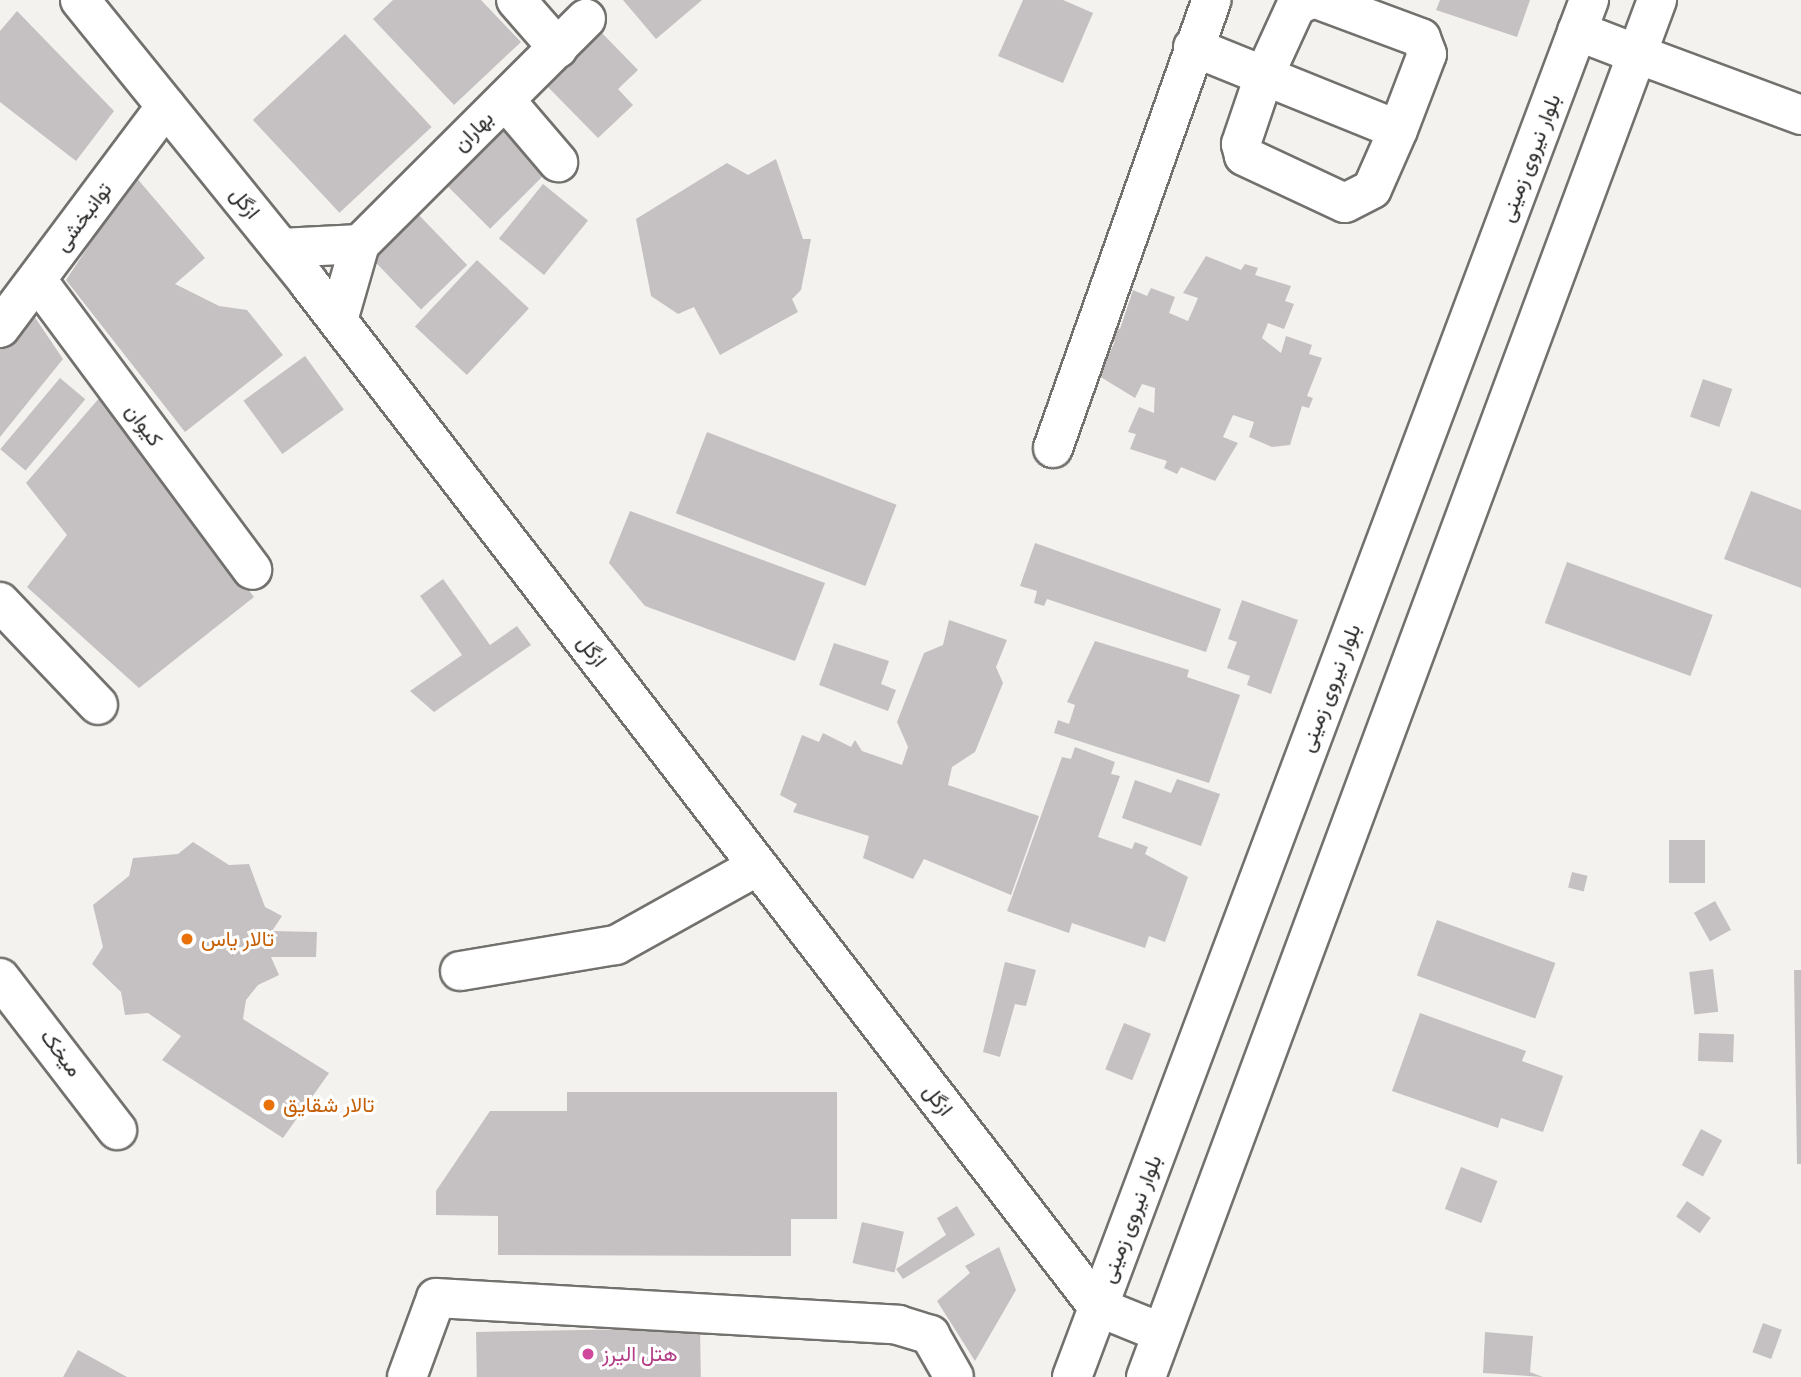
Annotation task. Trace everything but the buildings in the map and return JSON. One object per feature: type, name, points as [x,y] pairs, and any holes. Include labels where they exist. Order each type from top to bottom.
[{"type":"main road","name":"ازگل","points":[[80,0],[338,320],[1098,1307]]},
{"type":"main road","points":[[516,0],[558,48]]},
{"type":"main road","points":[[1053,448],[1212,0]]},
{"type":"main road","points":[[1309,0],[1296,6],[1264,76],[1241,144],[1244,156],[1345,203],[1372,189],[1427,54],[1421,38],[1319,0]]},
{"type":"main road","points":[[1146,1377],[1657,0]]},
{"type":"main road","points":[[1583,16],[1637,54],[1801,115]]},
{"type":"main road","name":"بلوار نیروی زمینی","points":[[1072,1377],[1583,16]]},
{"type":"main road","name":"بهاران","points":[[360,244],[586,19]]},
{"type":"main road","points":[[1194,47],[1398,130]]},
{"type":"main road","points":[[505,100],[558,162]]},
{"type":"main road","name":"توانبخشی","points":[[2,322],[37,280],[166,106]]},
{"type":"main road","points":[[281,248],[360,244],[338,320]]},
{"type":"main road","name":"کیوان","points":[[37,280],[252,570]]},
{"type":"main road","points":[[0,601],[98,705]]},
{"type":"main road","points":[[460,971],[616,945],[758,866]]},
{"type":"main road","name":"میخک","points":[[0,978],[117,1130]]},
{"type":"main road","points":[[407,1377],[436,1298],[898,1325],[930,1335],[954,1377]]},
{"type":"main road","points":[[1098,1307],[1162,1333]]},
{"type":"place","name":"تالار یاس","points":[[187,939]]},
{"type":"place","name":"تالار شقایق","points":[[269,1105]]},
{"type":"place","name":"هتل الیرز","points":[[588,1354]]}]
